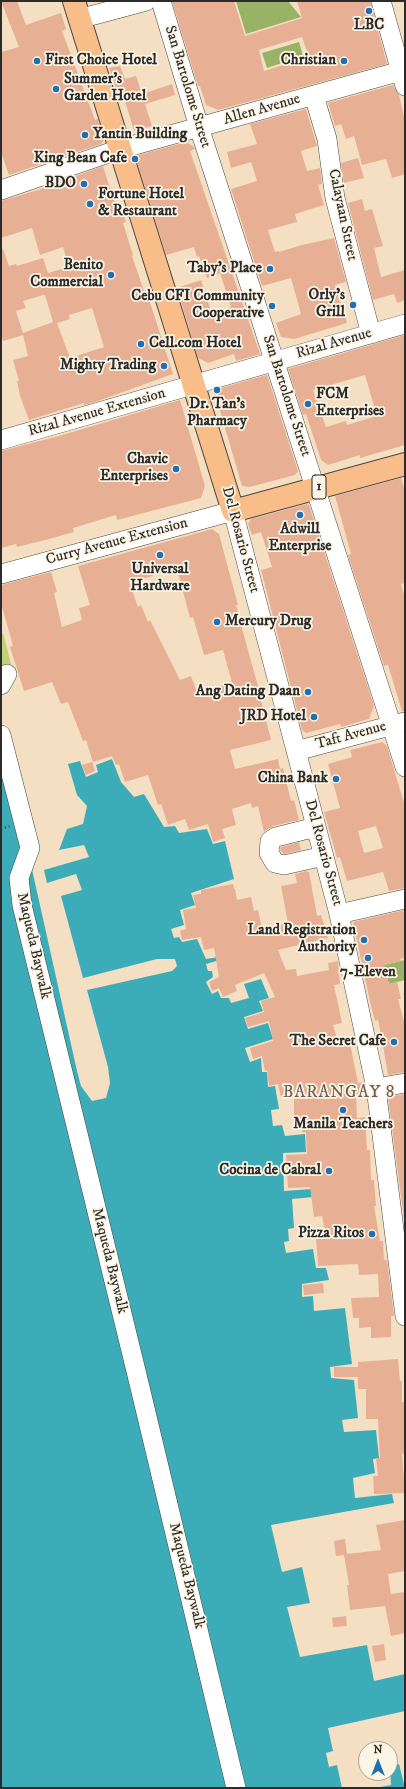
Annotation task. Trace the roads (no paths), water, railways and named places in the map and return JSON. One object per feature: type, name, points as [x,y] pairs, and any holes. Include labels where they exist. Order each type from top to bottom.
[{"type":"main road","name":"Del Rosario Street","points":[[77,10],[233,510]]},
{"type":"main road","name":"1","points":[[233,510],[405,464]]},
{"type":"street","points":[[77,10],[146,1]]},
{"type":"street","name":"San Bartolome Street","points":[[161,1],[199,127],[316,488],[398,724],[405,767]]},
{"type":"street","points":[[381,1],[404,76]]},
{"type":"street","name":"Allen Avenue","points":[[1,190],[120,150],[199,127],[314,96],[404,76]]},
{"type":"street","name":"Calayaan Street","points":[[314,96],[327,139],[335,198],[371,334]]},
{"type":"street","name":"Rizal Avenue","points":[[194,386],[405,324]]},
{"type":"street","name":"Rizal Avenue Extension","points":[[1,440],[194,386]]},
{"type":"street","name":"Curry Avenue Extension","points":[[1,574],[233,510]]},
{"type":"street","name":"Del Rosario Street","points":[[233,510],[339,914],[376,1088],[405,1316]]},
{"type":"street","name":"Taft Avenue","points":[[296,751],[398,724]]},
{"type":"street","name":"Maqueda Baywalk","points":[[1,735],[30,848],[19,878],[22,905],[236,1788]]},
{"type":"street","points":[[316,827],[276,837],[270,841],[270,853],[275,864],[284,865],[324,856]]},
{"type":"street","points":[[339,914],[405,899]]},
{"type":"street","points":[[376,1088],[405,1083]]},
{"type":"water","points":[[1,749],[25,838],[77,1071],[81,1086],[92,1101],[106,1098],[110,1083],[108,1067],[87,990],[172,971],[177,966],[175,959],[157,959],[83,978],[61,896],[82,890],[76,874],[47,883],[44,870],[89,857],[84,845],[59,850],[67,829],[83,824],[87,806],[77,795],[68,764],[80,761],[86,777],[98,772],[96,765],[112,759],[121,782],[134,797],[144,794],[164,827],[175,826],[179,833],[207,829],[213,844],[225,841],[234,879],[191,893],[195,905],[180,910],[184,925],[171,929],[174,938],[179,937],[182,942],[197,939],[206,959],[226,956],[227,958],[206,964],[208,971],[212,971],[213,977],[206,982],[212,994],[218,991],[221,998],[229,998],[231,1003],[249,998],[244,984],[261,979],[269,998],[259,1001],[263,1011],[244,1017],[248,1029],[268,1023],[273,1039],[245,1048],[250,1062],[261,1058],[262,1072],[267,1072],[268,1087],[275,1086],[279,1109],[271,1110],[273,1126],[282,1125],[285,1136],[305,1134],[306,1152],[283,1153],[284,1191],[313,1189],[313,1197],[292,1199],[294,1228],[288,1229],[289,1241],[284,1242],[286,1253],[313,1249],[316,1268],[326,1268],[329,1280],[302,1284],[302,1297],[313,1296],[314,1311],[345,1308],[352,1364],[330,1367],[331,1378],[354,1380],[358,1418],[342,1420],[344,1432],[376,1430],[379,1458],[373,1459],[375,1473],[353,1478],[355,1498],[392,1494],[394,1503],[271,1525],[282,1572],[302,1567],[310,1603],[287,1607],[300,1657],[367,1645],[374,1681],[405,1674],[405,1711],[328,1728],[333,1751],[326,1753],[329,1767],[337,1765],[342,1788],[1,1788]]},
{"type":"water","points":[[398,1764],[405,1788],[375,1788],[391,1785],[391,1781],[398,1781]]},
{"type":"place","name":"LBC","points":[[369,11]]},
{"type":"place","name":"First Choice Hotel","points":[[37,61]]},
{"type":"place","name":"Christian","points":[[344,61]]},
{"type":"place","name":"Summer's Garden Hotel","points":[[56,89]]},
{"type":"place","name":"Yantin Building","points":[[85,135]]},
{"type":"place","name":"King Bean Cafe","points":[[135,159]]},
{"type":"place","name":"BDO","points":[[84,184]]},
{"type":"place","name":"Fortune Hotel & Restaurant","points":[[90,204]]},
{"type":"place","name":"Taby's Place","points":[[270,269]]},
{"type":"place","name":"Benito Commercial","points":[[111,275]]},
{"type":"place","name":"Orly's Grill","points":[[353,305]]},
{"type":"place","name":"Cebu CFI Community Cooperative","points":[[272,306]]},
{"type":"place","name":"Cell.com Hotel","points":[[141,344]]},
{"type":"place","name":"Mighty Trading","points":[[164,366]]},
{"type":"place","name":"Dr. Tan's Pharmacy","points":[[217,390]]},
{"type":"place","name":"FCM Enterprises","points":[[308,404]]},
{"type":"place","name":"Chavic Enterprises","points":[[176,469]]},
{"type":"place","name":"Adwill Enterprise","points":[[300,515]]},
{"type":"place","name":"Universal Hardware","points":[[160,555]]},
{"type":"place","name":"Mercury Drug","points":[[217,622]]},
{"type":"place","name":"Ang Dating Daan","points":[[308,692]]},
{"type":"place","name":"JRD Hotel","points":[[314,717]]},
{"type":"place","name":"China Bank","points":[[336,779]]},
{"type":"place","name":"Land Registration Authority","points":[[364,940]]},
{"type":"place","name":"7-Eleven","points":[[368,958]]},
{"type":"place","name":"The Secret Cafe","points":[[394,1042]]},
{"type":"place","name":"Manila Teachers","points":[[343,1110]]},
{"type":"place","name":"Cocina de Cabral","points":[[329,1171]]},
{"type":"place","name":"Pizza Ritos","points":[[372,1234]]},
{"type":"district","name":"BARANGAY 8","points":[[339,1093]]}]
